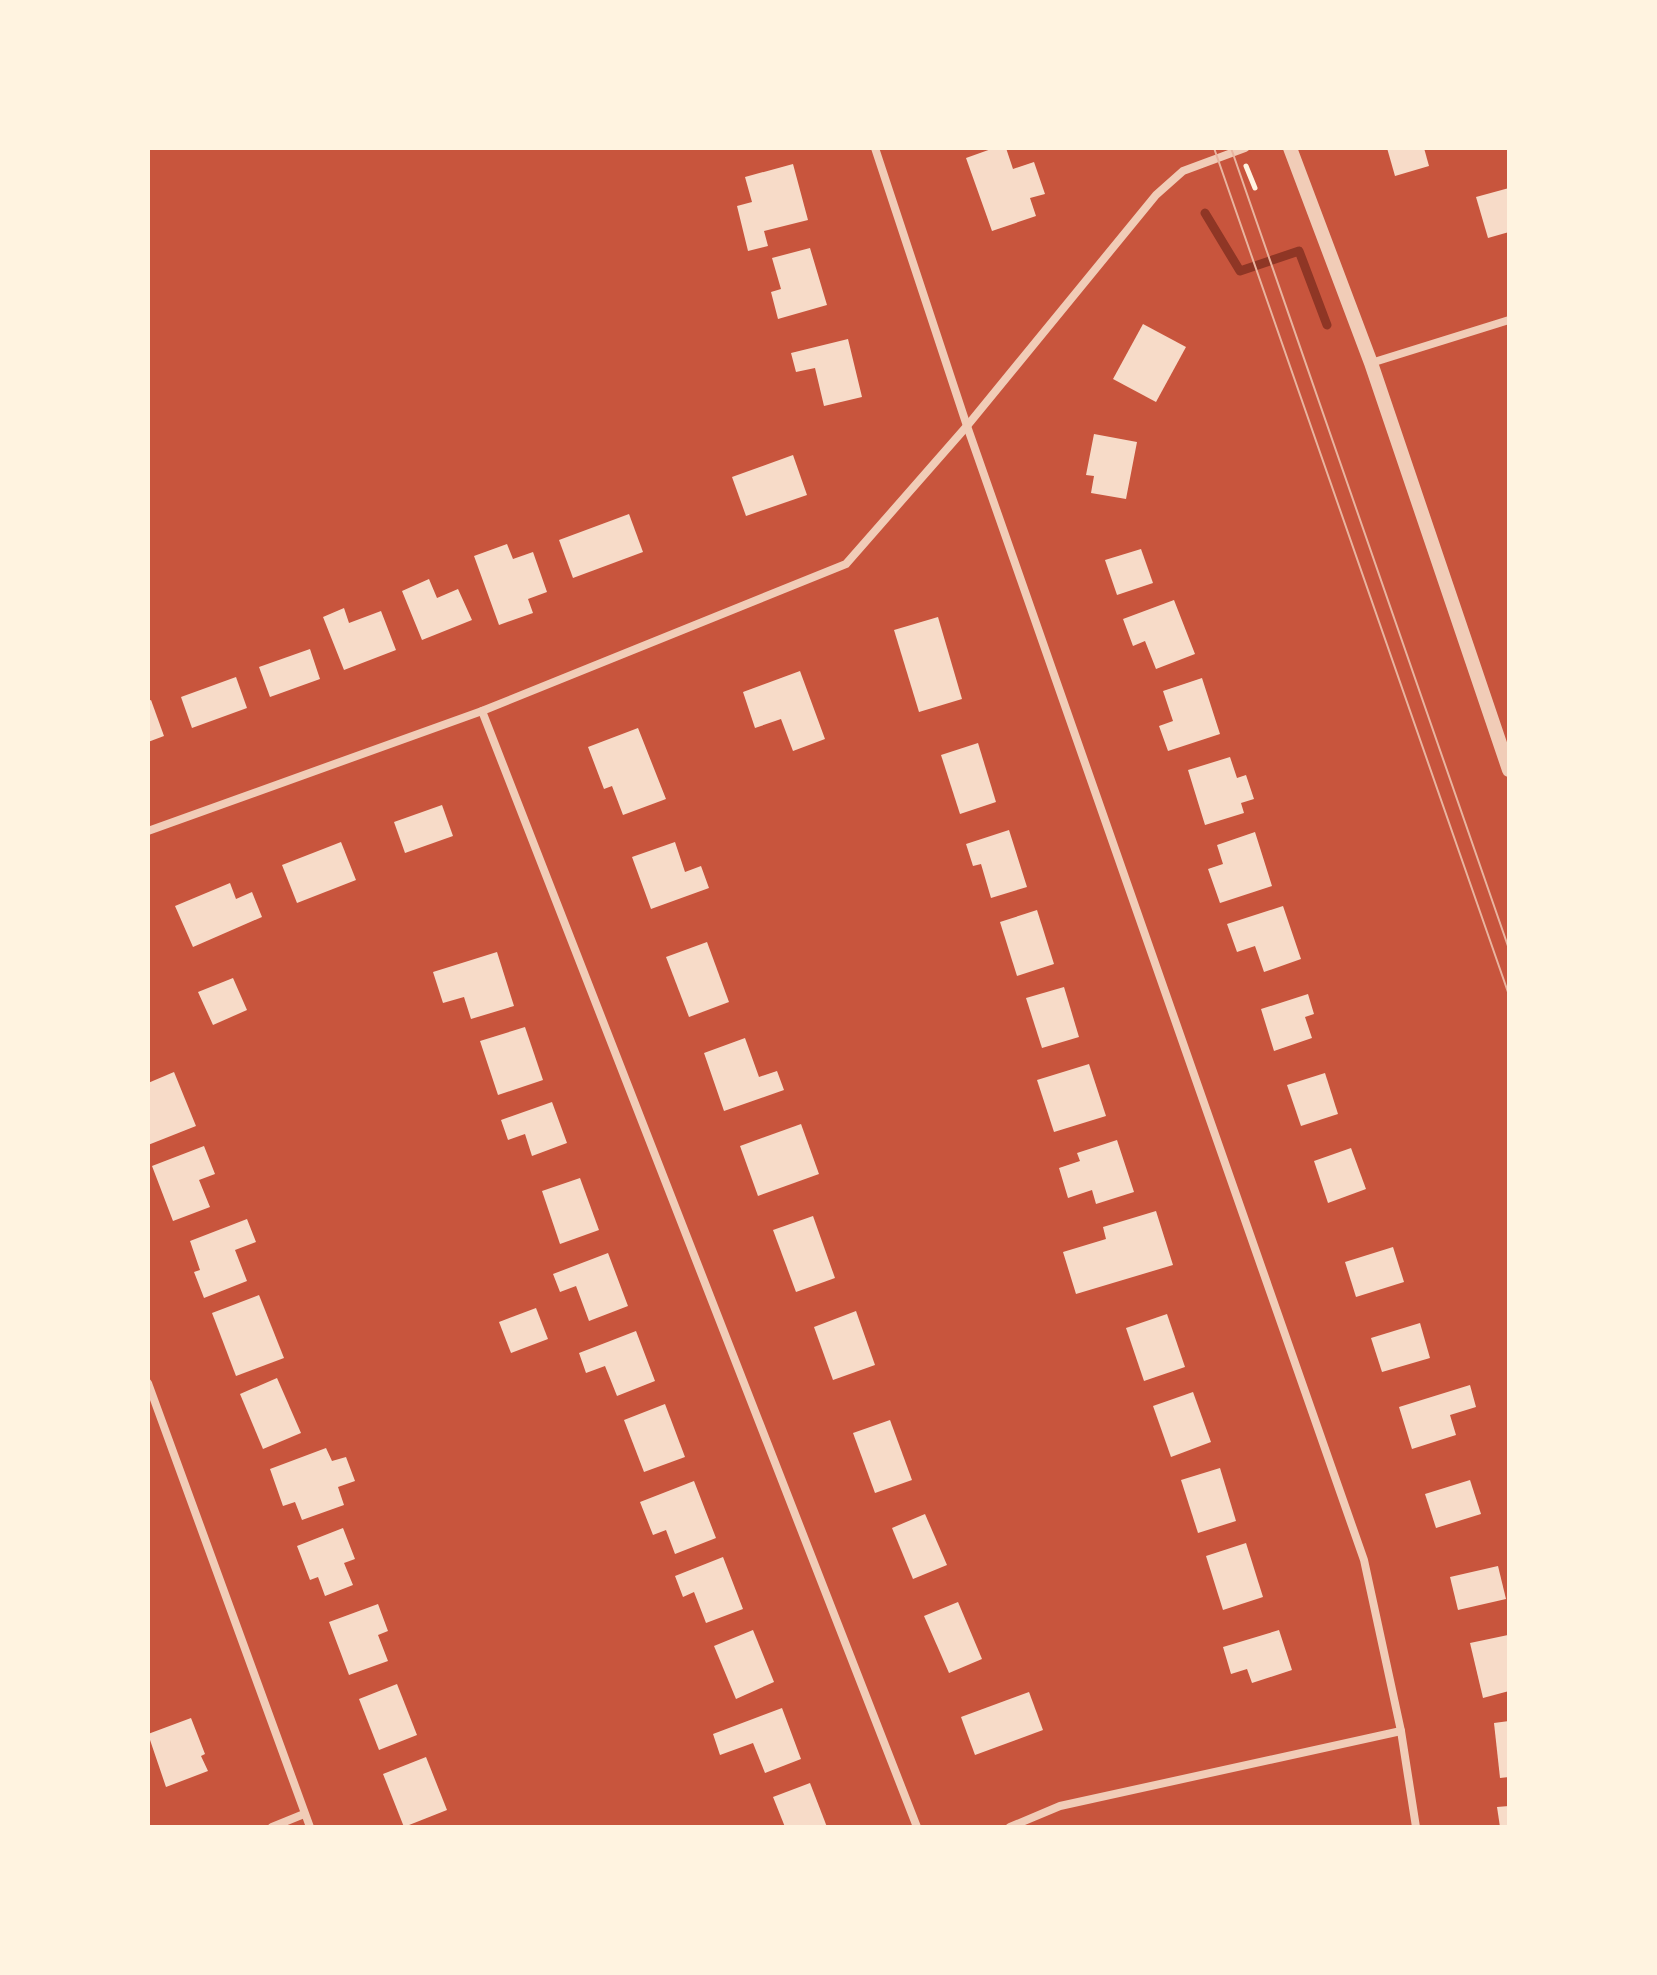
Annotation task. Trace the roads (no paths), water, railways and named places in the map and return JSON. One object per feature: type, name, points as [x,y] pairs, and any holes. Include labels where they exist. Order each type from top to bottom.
[{"type":"street","points":[[875,148],[967,426],[1364,1560],[1401,1731],[1416,1827]]},
{"type":"street","points":[[148,831],[482,711],[846,564],[967,426],[1156,195],[1183,171],[1245,148]]},
{"type":"street","points":[[1290,148],[1371,363],[1509,770]]},
{"type":"street","points":[[1371,363],[1509,320]]},
{"type":"street","points":[[482,711],[917,1827]]},
{"type":"street","points":[[148,1383],[310,1827]]},
{"type":"street","points":[[1010,1827],[1060,1806],[1401,1731]]},
{"type":"street","points":[[272,1827],[304,1814]]},
{"type":"waterway","points":[[1205,213],[1240,271],[1299,251],[1327,325]]},
{"type":"tram line","points":[[1214,148],[1509,995]]},
{"type":"tram line","points":[[1231,148],[1509,949]]}]
